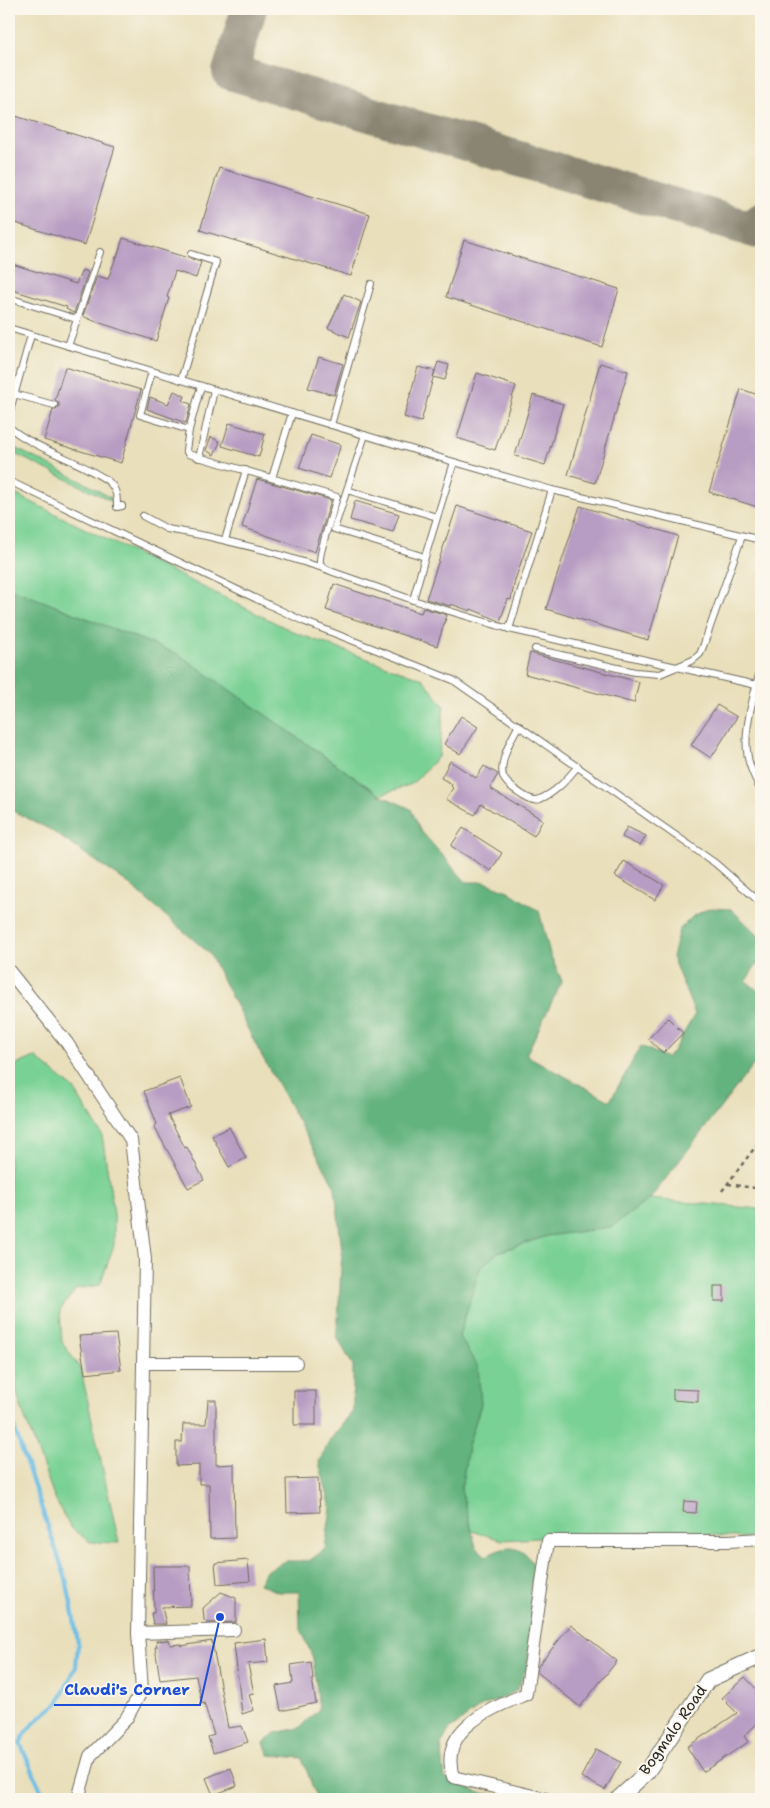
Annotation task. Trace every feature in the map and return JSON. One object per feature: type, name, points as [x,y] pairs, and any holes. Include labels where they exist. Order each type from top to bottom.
[{"type":"street","points":[[9,971],[67,1043],[131,1140],[145,1259],[138,1633],[142,1690],[126,1720],[90,1756],[78,1799]]},
{"type":"street","points":[[144,1362],[296,1363]]},
{"type":"street","points":[[546,1799],[453,1777],[450,1768],[453,1746],[461,1730],[491,1708],[526,1694],[548,1542],[728,1541],[761,1539]]},
{"type":"street","points":[[138,1633],[234,1630]]},
{"type":"street","name":"Bogmalo Road","points":[[618,1799],[647,1772],[708,1680],[761,1656]]},
{"type":"lane","points":[[68,346],[100,252]]},
{"type":"lane","points":[[181,380],[216,262],[192,254]]},
{"type":"lane","points":[[331,425],[371,284]]},
{"type":"lane","points":[[9,298],[76,319]]},
{"type":"lane","points":[[9,328],[552,490],[761,540]]},
{"type":"lane","points":[[9,414],[31,335]]},
{"type":"lane","points":[[152,371],[140,415],[190,430]]},
{"type":"lane","points":[[201,386],[186,452],[199,458],[337,497],[320,561],[327,570]]},
{"type":"lane","points":[[199,458],[214,390]]},
{"type":"lane","points":[[14,394],[54,405]]},
{"type":"lane","points":[[272,478],[292,413]]},
{"type":"lane","points":[[9,427],[20,436],[104,478],[112,485],[117,494],[117,506],[122,506]]},
{"type":"lane","points":[[365,435],[334,529],[425,557]]},
{"type":"lane","points":[[413,600],[454,462]]},
{"type":"lane","points":[[225,540],[246,470]]},
{"type":"lane","points":[[9,481],[303,622],[454,680],[715,863],[761,903]]},
{"type":"lane","points":[[347,490],[437,517]]},
{"type":"lane","points":[[509,629],[552,490]]},
{"type":"lane","points":[[143,516],[167,529],[225,540],[264,550],[413,600],[509,629],[756,685]]},
{"type":"lane","points":[[535,649],[635,672],[660,674],[693,660],[700,654],[742,536]]},
{"type":"lane","points":[[761,667],[748,728],[747,751],[753,774],[761,791]]},
{"type":"lane","points":[[519,725],[510,741],[502,767],[504,777],[511,787],[530,800],[539,800],[558,790],[578,766]]},
{"type":"path","points":[[722,1191],[756,1146],[761,1150]]},
{"type":"path","points":[[727,1184],[761,1189]]},
{"type":"green space","points":[[9,445],[85,483],[122,506],[9,451]]},
{"type":"green space","points":[[9,491],[296,633],[423,679],[444,706],[439,756],[412,784],[380,795],[178,654],[9,588]]},
{"type":"green space","points":[[9,588],[178,654],[380,795],[411,809],[420,830],[466,882],[485,882],[508,891],[539,911],[550,954],[562,981],[526,1055],[610,1101],[641,1046],[667,1058],[673,1052],[695,1014],[672,957],[679,930],[692,917],[709,908],[731,909],[761,938],[761,957],[746,981],[761,993],[761,1055],[650,1199],[611,1227],[547,1236],[498,1252],[480,1268],[459,1336],[478,1367],[481,1404],[468,1446],[461,1490],[476,1547],[486,1556],[501,1549],[514,1548],[525,1554],[535,1567],[531,1587],[533,1606],[527,1667],[517,1690],[482,1706],[449,1730],[441,1745],[445,1778],[477,1792],[520,1799],[317,1799],[302,1758],[269,1755],[264,1743],[275,1733],[299,1728],[319,1709],[313,1658],[300,1627],[299,1592],[278,1592],[259,1584],[266,1571],[285,1561],[309,1561],[325,1549],[331,1508],[319,1462],[330,1440],[353,1411],[353,1366],[337,1337],[342,1252],[335,1187],[258,1049],[209,953],[125,881],[49,829],[9,809]]},
{"type":"green space","points":[[35,1057],[74,1089],[102,1135],[114,1214],[114,1245],[100,1285],[76,1289],[60,1310],[62,1342],[81,1370],[119,1543],[90,1542],[70,1527],[56,1501],[23,1413],[9,1367],[9,1068]]},
{"type":"green space","points":[[650,1199],[761,1209],[761,1533],[744,1538],[672,1531],[502,1540],[472,1531],[461,1490],[468,1446],[481,1404],[478,1367],[459,1336],[480,1268],[498,1252],[547,1236],[611,1227]]},
{"type":"building","points":[[9,114],[115,147],[85,245],[9,221]]},
{"type":"building","points":[[219,168],[370,214],[351,276],[200,230]]},
{"type":"building","points":[[123,238],[201,262],[196,278],[175,271],[156,341],[83,316],[97,276],[108,279]]},
{"type":"building","points":[[464,240],[619,289],[602,347],[446,297]]},
{"type":"building","points":[[9,263],[76,284],[82,270],[88,272],[74,313],[66,309],[67,307],[9,289]]},
{"type":"building","points":[[344,294],[361,302],[349,337],[328,328]]},
{"type":"building","points":[[319,357],[343,364],[334,395],[308,388]]},
{"type":"building","points":[[438,362],[449,365],[445,380],[433,377]]},
{"type":"building","points":[[600,363],[628,371],[595,483],[568,475]]},
{"type":"building","points":[[65,367],[141,390],[121,463],[44,440],[53,410],[59,407],[59,403],[55,400]]},
{"type":"building","points":[[418,367],[435,371],[421,422],[404,417]]},
{"type":"building","points":[[477,373],[516,386],[495,450],[457,438]]},
{"type":"building","points":[[741,389],[761,396],[761,508],[709,492]]},
{"type":"building","points":[[174,391],[185,396],[183,401],[191,404],[186,423],[147,409],[150,397],[168,404]]},
{"type":"building","points":[[533,395],[563,404],[545,465],[515,456]]},
{"type":"building","points":[[229,423],[265,434],[259,457],[222,446]]},
{"type":"building","points":[[311,435],[341,445],[329,478],[299,468]]},
{"type":"building","points":[[211,437],[220,442],[214,455],[206,450]]},
{"type":"building","points":[[257,479],[331,500],[315,552],[242,527]]},
{"type":"building","points":[[355,501],[399,514],[393,532],[350,520]]},
{"type":"building","points":[[457,506],[532,531],[515,580],[511,600],[508,599],[500,621],[471,609],[470,611],[451,604],[450,606],[426,599]]},
{"type":"building","points":[[580,506],[678,536],[648,640],[546,609]]},
{"type":"building","points":[[334,584],[421,613],[423,608],[447,615],[437,646],[326,610]]},
{"type":"building","points":[[530,653],[639,682],[634,703],[525,674]]},
{"type":"building","points":[[717,705],[737,717],[711,758],[691,745]]},
{"type":"building","points":[[461,716],[478,727],[460,754],[444,744]]},
{"type":"building","points":[[450,761],[476,778],[484,766],[498,774],[490,788],[543,820],[534,836],[481,804],[475,815],[446,799],[453,788],[452,784],[441,778]]},
{"type":"building","points":[[627,827],[646,836],[640,846],[622,837]]},
{"type":"building","points":[[463,828],[502,853],[491,871],[451,846]]},
{"type":"building","points":[[624,861],[664,885],[655,900],[615,876]]},
{"type":"building","points":[[668,1018],[683,1033],[663,1053],[648,1039]]},
{"type":"building","points":[[180,1078],[191,1107],[168,1115],[204,1180],[188,1188],[154,1126],[157,1124],[144,1091]]},
{"type":"building","points":[[229,1127],[246,1158],[229,1167],[212,1136]]},
{"type":"building","points":[[714,1286],[724,1286],[724,1301],[714,1301]]},
{"type":"building","points":[[116,1334],[121,1370],[85,1374],[79,1336]]},
{"type":"building","points":[[673,1389],[698,1390],[698,1402],[673,1400]]},
{"type":"building","points":[[294,1391],[316,1391],[316,1425],[294,1425]]},
{"type":"building","points":[[208,1400],[216,1400],[216,1465],[234,1464],[235,1538],[210,1539],[209,1484],[199,1484],[199,1465],[176,1466],[176,1442],[182,1442],[183,1424],[206,1424]]},
{"type":"building","points":[[318,1478],[320,1512],[287,1513],[286,1479]]},
{"type":"building","points":[[684,1501],[697,1502],[696,1513],[683,1512]]},
{"type":"building","points":[[248,1560],[250,1581],[217,1584],[215,1563]]},
{"type":"building","points":[[153,1566],[190,1566],[191,1606],[162,1607],[166,1624],[153,1624],[151,1613],[154,1613]]},
{"type":"building","points":[[221,1592],[236,1598],[236,1622],[207,1623],[204,1620],[203,1608]]},
{"type":"building","points":[[571,1625],[617,1661],[580,1707],[537,1672],[538,1666]]},
{"type":"building","points":[[266,1639],[268,1662],[248,1664],[254,1694],[249,1695],[254,1710],[242,1714],[234,1643]]},
{"type":"building","points":[[169,1640],[170,1645],[181,1644],[181,1646],[212,1641],[228,1728],[242,1726],[248,1742],[213,1753],[208,1737],[214,1735],[204,1703],[202,1704],[196,1676],[160,1680],[155,1647],[157,1647],[156,1641]]},
{"type":"building","points":[[311,1662],[316,1703],[281,1711],[276,1686],[293,1683],[291,1665]]},
{"type":"building","points":[[745,1677],[761,1694],[761,1720],[744,1736],[748,1742],[703,1772],[687,1747],[737,1713],[722,1698]]},
{"type":"building","points":[[596,1749],[621,1762],[605,1790],[581,1777]]},
{"type":"building","points":[[231,1768],[237,1786],[213,1795],[206,1778]]},
{"type":"waterway","points":[[9,1413],[66,1579],[78,1643],[76,1667],[58,1703],[29,1728],[20,1743],[45,1799]]},
{"type":"taxiway","points":[[249,9],[230,72],[758,231],[761,220]]},
{"type":"place","name":"Claudi's Corner","points":[[220,1617]]}]
